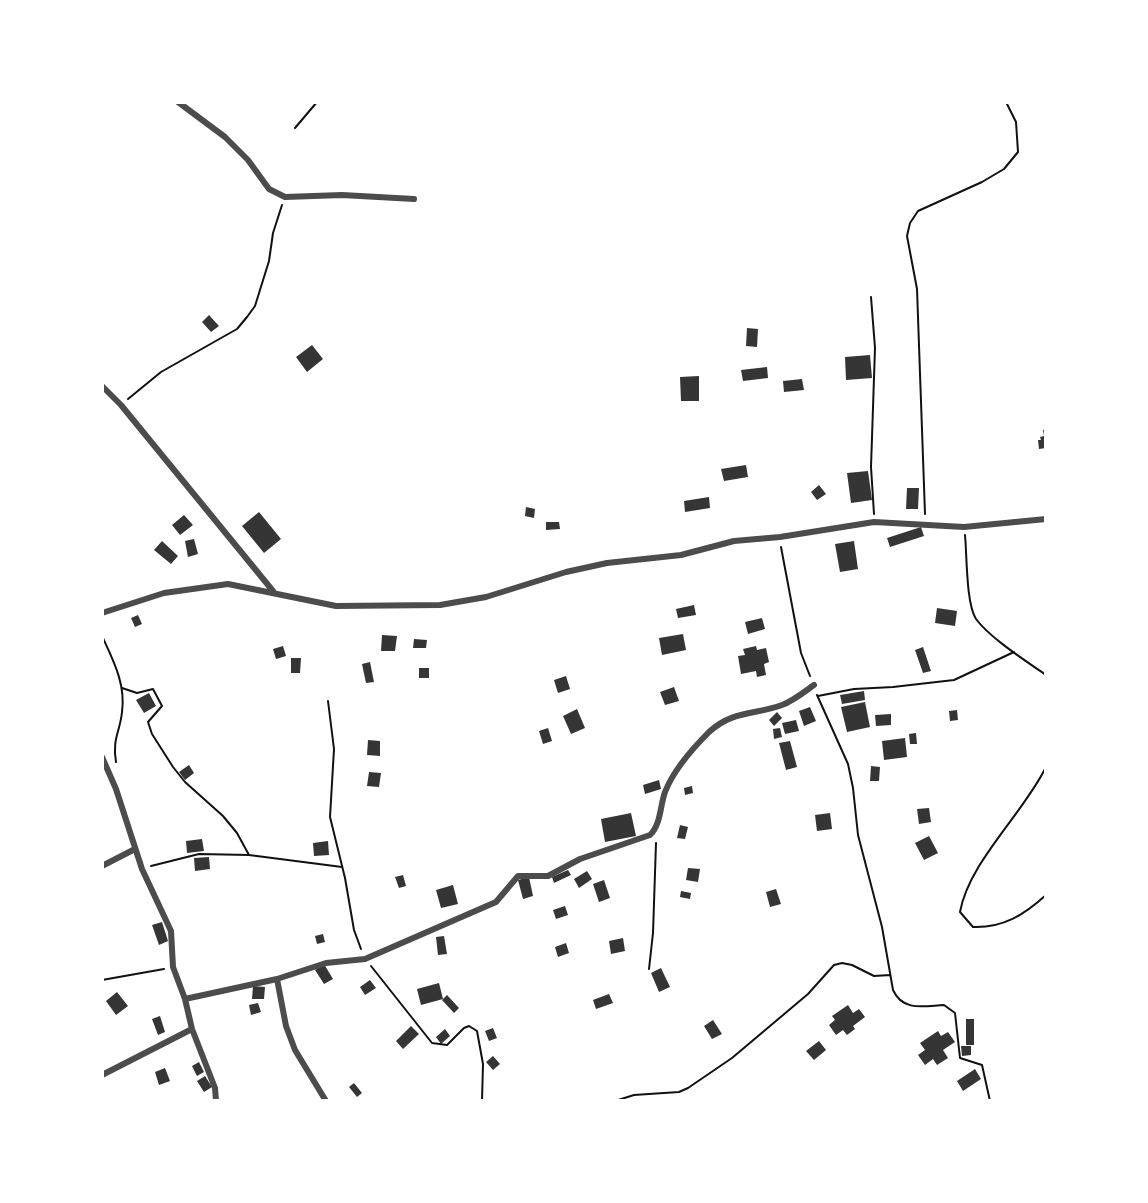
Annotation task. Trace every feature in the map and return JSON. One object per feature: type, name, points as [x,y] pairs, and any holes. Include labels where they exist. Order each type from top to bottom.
[{"type":"street","points":[[178,102],[225,137],[248,160],[269,189],[285,197],[342,195],[414,199]]},
{"type":"street","points":[[102,386],[121,405],[274,591]]},
{"type":"street","points":[[104,611],[164,593],[228,584],[274,591],[336,606],[440,605],[486,597],[566,572],[606,563],[681,555],[734,541],[780,537],[874,522],[964,526],[1046,519]]},
{"type":"street","points":[[185,999],[277,979],[326,963],[365,959],[496,902],[518,876],[548,876],[579,859],[650,835],[656,828],[665,791],[677,769],[710,731],[725,720],[742,713],[783,705],[813,685]]},
{"type":"street","points":[[102,757],[116,789],[142,869],[171,931],[173,967],[185,999],[192,1029],[215,1088],[216,1101]]},
{"type":"street","points":[[102,866],[135,849]]},
{"type":"street","points":[[277,979],[286,1026],[296,1050],[326,1101]]},
{"type":"street","points":[[102,1075],[192,1029]]},
{"type":"path","points":[[295,128],[317,102]]},
{"type":"path","points":[[926,526],[917,289],[907,237],[910,223],[918,211],[982,182],[1004,169],[1018,152],[1016,122],[1006,102]]},
{"type":"path","points":[[121,405],[161,372],[237,329],[248,317],[255,306],[269,261],[278,211],[285,197]]},
{"type":"path","points":[[871,297],[875,348],[871,467],[874,522]]},
{"type":"path","points":[[964,526],[970,599],[976,618],[1014,652],[1046,675]]},
{"type":"path","points":[[780,537],[801,653],[848,765],[858,835],[882,927],[890,975],[897,999],[916,1007],[944,1005],[955,1013],[960,1058],[982,1065],[990,1101]]},
{"type":"path","points":[[102,636],[118,672],[122,688],[123,711],[114,743],[116,763]]},
{"type":"path","points":[[818,696],[954,680],[1014,652]]},
{"type":"path","points":[[122,688],[137,693],[153,689],[162,706],[148,722],[152,734],[185,782],[223,816],[237,833],[249,855]]},
{"type":"path","points":[[328,701],[334,748],[330,817],[354,930],[365,959],[432,1043],[447,1045],[469,1026],[477,1031],[483,1064],[482,1101]]},
{"type":"path","points":[[1046,767],[1036,787],[989,851],[963,896],[960,912],[973,927],[987,928],[1011,921],[1046,895]]},
{"type":"path","points":[[649,969],[653,933],[656,828]]},
{"type":"path","points":[[142,869],[199,854],[249,855],[342,867]]},
{"type":"path","points":[[615,1101],[634,1095],[679,1092],[688,1089],[732,1058],[808,994],[834,965],[842,963],[852,965],[874,976],[890,975]]},
{"type":"path","points":[[102,980],[173,967]]},
{"type":"building","points":[[209,315],[219,326],[211,332],[202,322]]},
{"type":"building","points":[[747,328],[758,329],[757,347],[746,346]]},
{"type":"building","points":[[312,345],[323,359],[307,372],[296,357]]},
{"type":"building","points":[[870,355],[872,378],[846,380],[845,357]]},
{"type":"building","points":[[767,367],[768,378],[743,381],[741,370]]},
{"type":"building","points":[[699,376],[699,401],[681,401],[680,377]]},
{"type":"building","points":[[802,379],[804,390],[784,392],[783,381]]},
{"type":"building","points":[[1046,429],[1046,448],[1039,449],[1038,440],[1044,436],[1043,430]]},
{"type":"building","points":[[746,465],[748,477],[724,481],[721,469]]},
{"type":"building","points":[[868,471],[872,500],[851,503],[847,473]]},
{"type":"building","points":[[819,485],[826,494],[817,500],[811,492]]},
{"type":"building","points":[[907,488],[919,488],[918,509],[906,509]]},
{"type":"building","points":[[709,497],[710,508],[685,512],[684,501]]},
{"type":"building","points":[[526,507],[535,509],[534,518],[525,516]]},
{"type":"building","points":[[259,512],[281,539],[264,553],[242,526]]},
{"type":"building","points":[[184,515],[193,525],[180,535],[172,525]]},
{"type":"building","points":[[546,522],[559,522],[560,529],[546,530]]},
{"type":"building","points":[[921,527],[924,536],[890,547],[887,538]]},
{"type":"building","points":[[194,539],[198,554],[188,557],[185,541]]},
{"type":"building","points":[[162,541],[178,556],[171,564],[154,550]]},
{"type":"building","points":[[854,541],[858,569],[840,572],[835,544]]},
{"type":"building","points":[[694,605],[696,615],[678,618],[676,609]]},
{"type":"building","points":[[937,608],[957,611],[955,626],[935,623]]},
{"type":"building","points":[[138,615],[142,624],[135,627],[131,618]]},
{"type":"building","points":[[762,618],[765,629],[748,634],[745,622]]},
{"type":"building","points":[[683,634],[686,650],[662,655],[659,638]]},
{"type":"building","points":[[382,635],[397,636],[395,651],[381,651]]},
{"type":"building","points":[[414,639],[427,640],[426,648],[413,648]]},
{"type":"building","points":[[283,646],[286,656],[276,659],[273,649]]},
{"type":"building","points":[[756,646],[757,650],[766,648],[769,662],[764,664],[766,675],[757,677],[756,671],[741,674],[738,656],[745,655],[743,649]]},
{"type":"building","points":[[923,647],[931,671],[923,673],[915,650]]},
{"type":"building","points":[[291,658],[301,658],[300,673],[291,673]]},
{"type":"building","points":[[370,662],[374,682],[366,683],[362,664]]},
{"type":"building","points":[[419,668],[429,668],[429,678],[419,678]]},
{"type":"building","points":[[566,676],[570,689],[558,693],[554,680]]},
{"type":"building","points":[[674,687],[679,701],[665,705],[660,692]]},
{"type":"building","points":[[864,691],[865,700],[842,704],[840,695]]},
{"type":"building","points":[[149,693],[156,706],[144,713],[136,700]]},
{"type":"building","points":[[865,702],[870,727],[847,732],[841,707]]},
{"type":"building","points":[[810,707],[816,721],[804,726],[799,711]]},
{"type":"building","points":[[577,709],[585,728],[571,734],[563,716]]},
{"type":"building","points":[[957,710],[958,720],[950,721],[949,711]]},
{"type":"building","points":[[777,712],[782,718],[774,726],[769,720]]},
{"type":"building","points":[[891,714],[891,725],[876,726],[875,715]]},
{"type":"building","points":[[796,720],[799,731],[785,734],[782,723]]},
{"type":"building","points":[[548,728],[552,741],[543,744],[539,731]]},
{"type":"building","points":[[780,728],[782,737],[774,739],[773,729]]},
{"type":"building","points":[[916,733],[917,744],[910,744],[909,734]]},
{"type":"building","points":[[905,738],[907,757],[884,760],[882,741]]},
{"type":"building","points":[[368,740],[380,741],[380,756],[367,755]]},
{"type":"building","points":[[790,741],[797,767],[786,770],[779,743]]},
{"type":"building","points":[[189,765],[194,773],[185,780],[179,772]]},
{"type":"building","points":[[871,766],[880,767],[879,781],[870,781]]},
{"type":"building","points":[[369,772],[381,773],[379,787],[367,786]]},
{"type":"building","points":[[659,780],[661,789],[645,794],[643,785]]},
{"type":"building","points":[[692,786],[693,793],[685,795],[684,788]]},
{"type":"building","points":[[929,808],[931,822],[919,824],[917,809]]},
{"type":"building","points":[[631,813],[636,836],[605,842],[601,819]]},
{"type":"building","points":[[830,813],[832,829],[817,831],[815,815]]},
{"type":"building","points":[[680,825],[688,827],[685,839],[677,838]]},
{"type":"building","points":[[929,836],[938,853],[924,860],[915,843]]},
{"type":"building","points":[[202,839],[204,851],[187,853],[186,841]]},
{"type":"building","points":[[328,841],[329,855],[314,856],[313,843]]},
{"type":"building","points":[[209,857],[210,869],[195,871],[194,858]]},
{"type":"building","points":[[688,868],[700,869],[698,882],[686,880]]},
{"type":"building","points":[[568,870],[571,875],[554,883],[552,877]]},
{"type":"building","points":[[587,871],[592,879],[579,888],[574,879]]},
{"type":"building","points":[[403,875],[406,886],[399,888],[395,877]]},
{"type":"building","points":[[529,877],[533,896],[523,899],[518,880]]},
{"type":"building","points":[[604,880],[610,898],[599,902],[593,884]]},
{"type":"building","points":[[453,885],[458,904],[441,908],[436,890]]},
{"type":"building","points":[[776,889],[781,904],[770,907],[766,892]]},
{"type":"building","points":[[681,891],[691,893],[690,899],[680,897]]},
{"type":"building","points":[[565,906],[568,915],[556,919],[553,910]]},
{"type":"building","points":[[162,922],[168,941],[159,945],[152,925]]},
{"type":"building","points":[[323,934],[325,942],[317,944],[315,936]]},
{"type":"building","points":[[444,936],[447,954],[438,955],[436,937]]},
{"type":"building","points":[[623,938],[625,951],[611,954],[609,941]]},
{"type":"building","points":[[566,943],[569,953],[558,957],[555,947]]},
{"type":"building","points":[[324,964],[333,979],[324,984],[315,970]]},
{"type":"building","points":[[661,968],[670,987],[659,992],[651,973]]},
{"type":"building","points":[[370,980],[376,988],[365,995],[360,987]]},
{"type":"building","points":[[439,983],[443,999],[421,1005],[417,989]]},
{"type":"building","points":[[253,986],[265,987],[264,999],[252,999]]},
{"type":"building","points":[[117,992],[128,1006],[116,1015],[106,1001]]},
{"type":"building","points":[[609,994],[613,1003],[596,1009],[593,1000]]},
{"type":"building","points":[[447,995],[459,1008],[454,1013],[442,1000]]},
{"type":"building","points":[[258,1003],[261,1012],[251,1015],[249,1005]]},
{"type":"building","points":[[848,1005],[853,1013],[859,1009],[865,1017],[853,1026],[855,1029],[847,1035],[843,1030],[836,1035],[829,1025],[835,1020],[832,1016]]},
{"type":"building","points":[[160,1016],[165,1032],[158,1035],[152,1019]]},
{"type":"building","points":[[966,1019],[974,1019],[974,1045],[966,1045]]},
{"type":"building","points":[[713,1020],[722,1034],[712,1039],[704,1026]]},
{"type":"building","points":[[411,1026],[419,1034],[403,1049],[396,1041]]},
{"type":"building","points":[[493,1028],[497,1038],[489,1041],[485,1031]]},
{"type":"building","points":[[445,1029],[450,1036],[441,1044],[436,1037]]},
{"type":"building","points":[[938,1031],[941,1036],[948,1032],[955,1042],[943,1050],[948,1058],[937,1065],[933,1059],[925,1065],[918,1055],[925,1050],[920,1043]]},
{"type":"building","points":[[819,1041],[826,1050],[814,1060],[806,1051]]},
{"type":"building","points":[[961,1046],[971,1046],[971,1055],[962,1056]]},
{"type":"building","points":[[493,1056],[500,1064],[493,1070],[486,1062]]},
{"type":"building","points":[[199,1062],[204,1072],[197,1076],[192,1066]]},
{"type":"building","points":[[165,1068],[170,1081],[159,1085],[155,1072]]},
{"type":"building","points":[[975,1069],[981,1079],[963,1091],[957,1081]]},
{"type":"building","points":[[205,1076],[212,1087],[204,1092],[197,1081]]},
{"type":"building","points":[[354,1083],[362,1093],[357,1097],[349,1087]]}]
